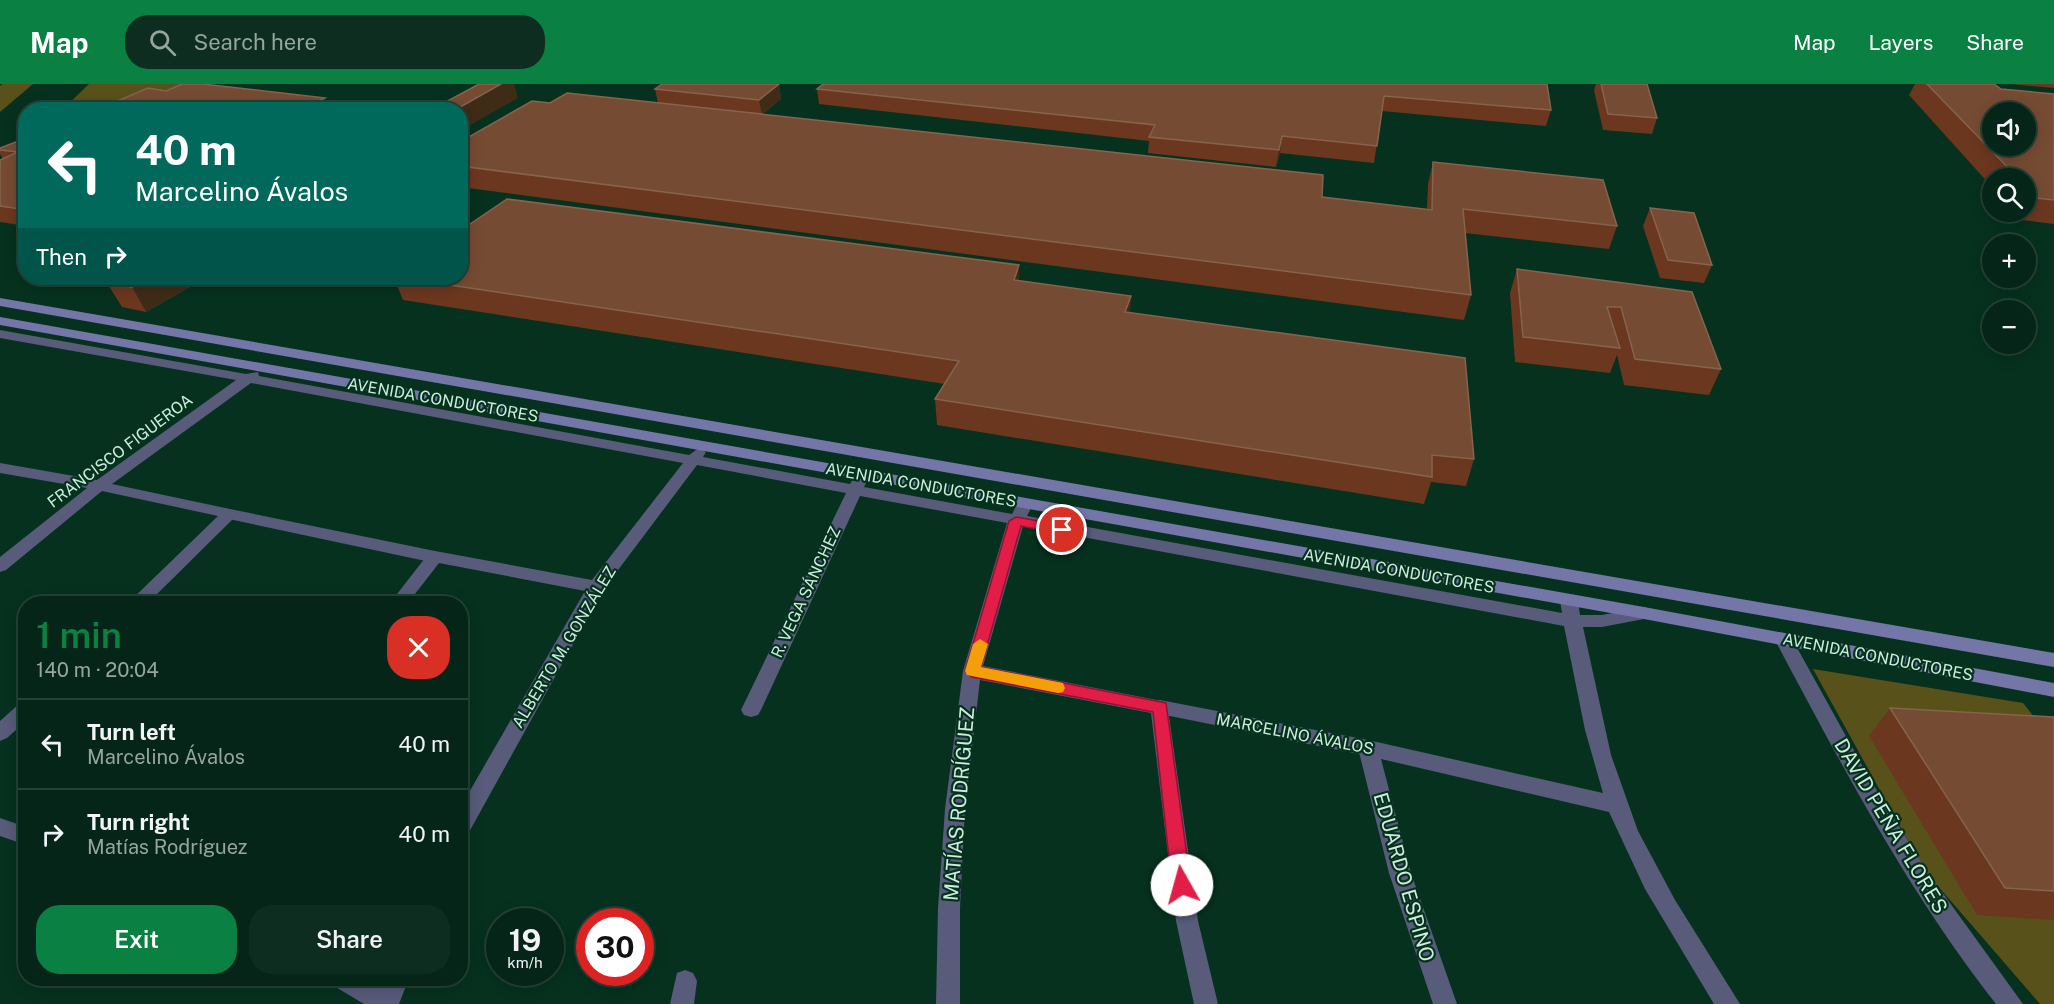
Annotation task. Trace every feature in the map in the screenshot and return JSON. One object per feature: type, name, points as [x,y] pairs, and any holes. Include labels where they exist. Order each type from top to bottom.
[{"type":"main road","name":"AVENIDA CONDUCTORES","points":[[0,302],[2054,660]]},
{"type":"main road","name":"AVENIDA CONDUCTORES","points":[[0,321],[264,368],[858,483],[1571,611],[1644,613],[2054,690]]},
{"type":"street","points":[[0,334],[249,378],[699,452]]},
{"type":"street","name":"FRANCISCO FIGUEROA","points":[[0,566],[99,486],[264,368]]},
{"type":"street","name":"ALBERTO M. GONZÁLEZ","points":[[468,814],[596,587],[699,452]]},
{"type":"street","points":[[0,468],[99,486],[435,557],[596,587]]},
{"type":"street","name":"R. VEGA SÁNCHEZ","points":[[751,710],[858,483]]},
{"type":"street","name":"MATÍAS RODRÍGUEZ","points":[[948,1004],[949,908],[955,809],[972,671],[1020,512]]},
{"type":"street","points":[[144,596],[230,514]]},
{"type":"street","points":[[404,596],[435,557]]},
{"type":"street","points":[[1571,611],[1586,700],[1617,805],[1658,889],[1728,1004]]},
{"type":"street","name":"DAVID PEÑA FLORES","points":[[1784,640],[1871,799],[1918,876],[1982,969],[2011,1004]]},
{"type":"street","name":"MARCELINO ÁVALOS","points":[[972,671],[1368,748],[1617,805]]},
{"type":"street","points":[[1160,707],[1187,921],[1206,1004]]},
{"type":"street","points":[[0,734],[18,717]]},
{"type":"street","name":"EDUARDO ESPINO","points":[[1368,748],[1400,873],[1445,1004]]},
{"type":"street","points":[[0,827],[18,833]]},
{"type":"street","points":[[356,986],[386,1004],[394,986]]},
{"type":"shaded area","points":[[2,84],[33,84],[0,112],[0,86]]},
{"type":"shaded area","points":[[89,84],[183,84],[150,98],[121,102],[70,102]]},
{"type":"shaded area","points":[[1813,669],[2023,703],[2054,742],[2054,1004],[2040,1004],[1924,870]]},
{"type":"building","points":[[182,84],[203,84],[325,98],[317,102],[115,102],[148,88],[166,91]]},
{"type":"building","points":[[479,84],[501,84],[468,103],[446,102]]},
{"type":"building","points":[[662,84],[779,84],[759,100],[655,89]]},
{"type":"building","points":[[823,84],[1547,84],[1551,110],[1384,96],[1377,146],[1282,136],[1279,150],[1149,137],[1155,125],[817,89]]},
{"type":"building","points":[[1601,84],[1647,84],[1657,118],[1608,114]]},
{"type":"building","points":[[1927,84],[1994,84],[2001,89],[2054,94],[2054,200],[2036,198],[2036,168],[2008,168],[1997,156],[2036,156],[2036,102],[1982,102],[1982,141]]},
{"type":"building","points":[[567,93],[1323,175],[1322,197],[1432,210],[1433,162],[1603,180],[1617,226],[1463,209],[1471,295],[468,167],[468,137],[532,101],[550,103]]},
{"type":"building","points":[[18,141],[18,152],[0,150]]},
{"type":"building","points":[[18,152],[18,209],[0,206],[0,160]]},
{"type":"building","points":[[507,199],[1019,265],[1014,280],[1131,296],[1125,312],[1465,358],[1474,459],[1432,455],[1432,477],[935,399],[959,361],[450,285],[468,285],[468,226]]},
{"type":"building","points":[[1650,208],[1694,213],[1712,265],[1668,260]]},
{"type":"building","points":[[1517,269],[1692,292],[1721,369],[1635,359],[1621,307],[1607,307],[1620,348],[1523,337]]},
{"type":"building","points":[[1890,708],[2054,717],[2054,891],[2005,888]]},
{"type":"slow traffic","points":[[980,644],[972,671],[1058,688]]},
{"type":"route","points":[[1062,530],[1016,521],[972,671],[1160,707],[1182,885]]}]
